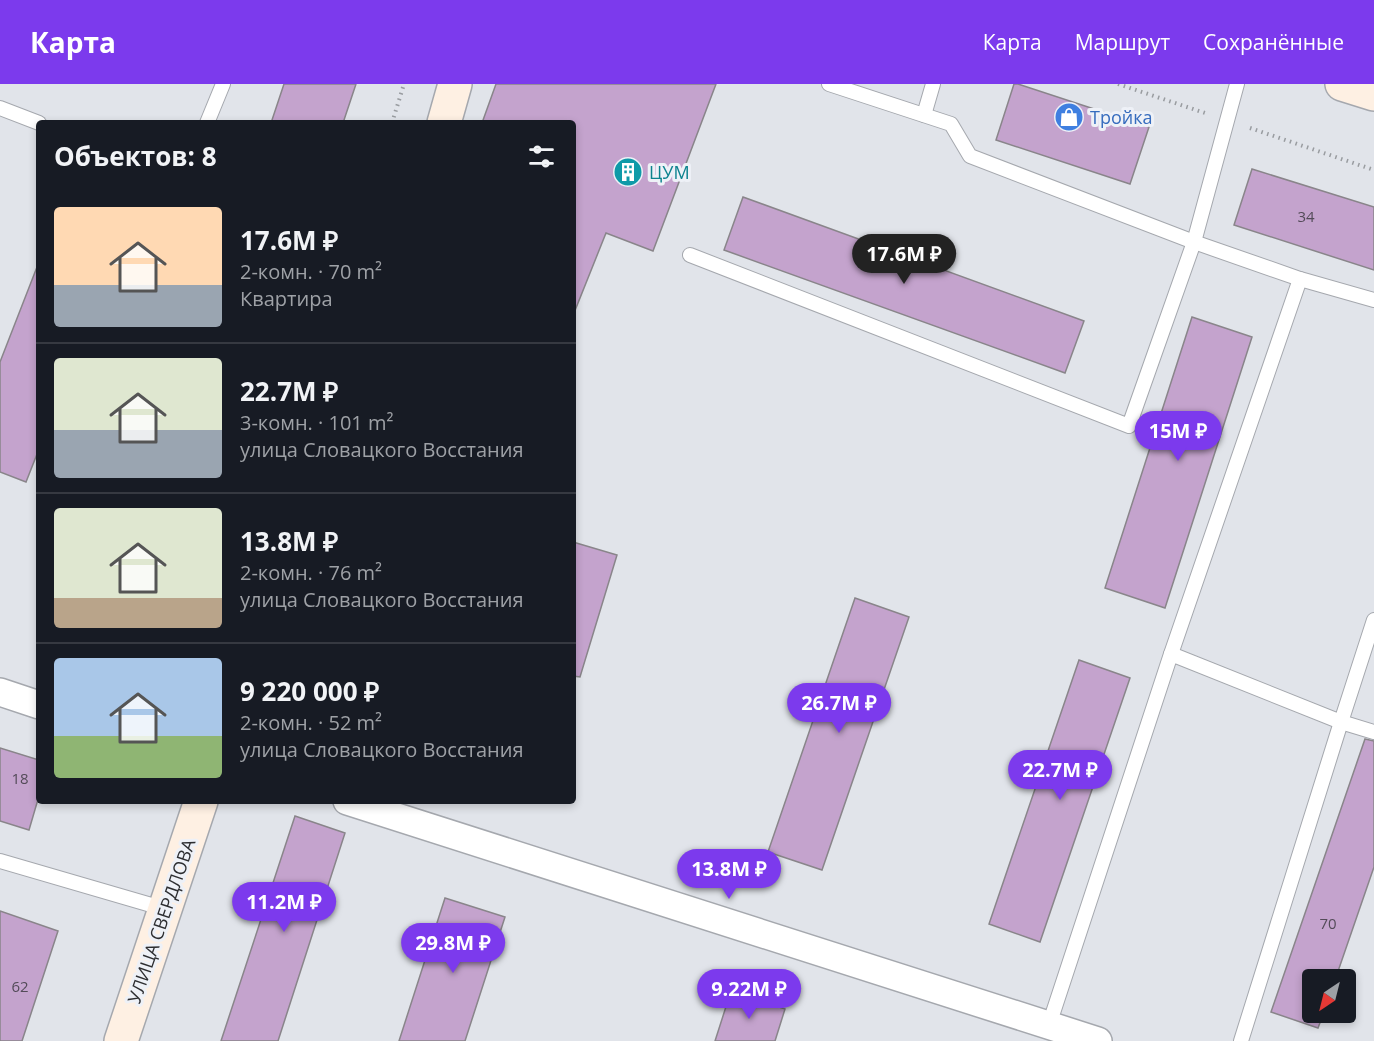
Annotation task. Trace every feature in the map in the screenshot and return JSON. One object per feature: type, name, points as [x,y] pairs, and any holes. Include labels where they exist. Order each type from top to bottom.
[{"type":"main road","points":[[445,120],[455,84]]},
{"type":"main road","points":[[1342,84],[1374,94]]},
{"type":"main road","name":"УЛИЦА СВЕРДЛОВА","points":[[121,1041],[200,804]]},
{"type":"street","points":[[0,693],[36,704]]},
{"type":"street","points":[[356,804],[1098,1041]]},
{"type":"lane","points":[[208,120],[223,84]]},
{"type":"lane","points":[[829,84],[951,124],[970,156],[1194,242],[1300,279],[1374,300]]},
{"type":"lane","points":[[924,115],[933,84]]},
{"type":"lane","points":[[690,255],[1129,426],[1194,242],[1237,84]]},
{"type":"lane","points":[[0,108],[36,122]]},
{"type":"lane","points":[[1049,1025],[1171,654],[1300,279]]},
{"type":"lane","points":[[1241,1041],[1374,620]]},
{"type":"lane","points":[[1171,654],[1341,722],[1374,732]]},
{"type":"lane","points":[[0,861],[165,909]]},
{"type":"path","points":[[393,120],[404,84]]},
{"type":"building","points":[[284,84],[356,84],[344,120],[272,120]]},
{"type":"building","name":"ЦУМ","points":[[496,84],[716,84],[653,251],[606,233],[576,308],[576,120],[483,120]]},
{"type":"building","points":[[1014,84],[1149,127],[1130,184],[996,140]]},
{"type":"building","points":[[1252,169],[1374,207],[1374,270],[1234,225]]},
{"type":"building","points":[[743,197],[1084,321],[1065,373],[724,250]]},
{"type":"building","points":[[36,270],[36,457],[26,482],[0,472],[0,362]]},
{"type":"building","points":[[1192,317],[1252,337],[1165,608],[1105,588]]},
{"type":"building","points":[[576,543],[617,555],[580,677],[576,676]]},
{"type":"building","points":[[855,598],[909,617],[822,870],[768,852]]},
{"type":"building","points":[[1079,660],[1130,678],[1040,942],[989,924]]},
{"type":"building","points":[[1365,739],[1374,741],[1374,867],[1339,969],[1302,969],[1302,1023],[1271,1012]]},
{"type":"building","points":[[0,748],[36,759],[37,804],[29,830],[0,821]]},
{"type":"building","points":[[295,816],[345,833],[278,1041],[221,1041]]},
{"type":"building","points":[[445,898],[505,917],[465,1041],[399,1041]]},
{"type":"building","points":[[0,911],[58,931],[22,1041],[0,1041]]},
{"type":"building","points":[[731,991],[785,1009],[775,1041],[715,1041]]},
{"type":"building","points":[[1303,1023],[1320,1023],[1318,1028]]},
{"type":"place","name":"Тройка","points":[[1069,117]]},
{"type":"place","name":"ЦУМ","points":[[628,172]]}]
